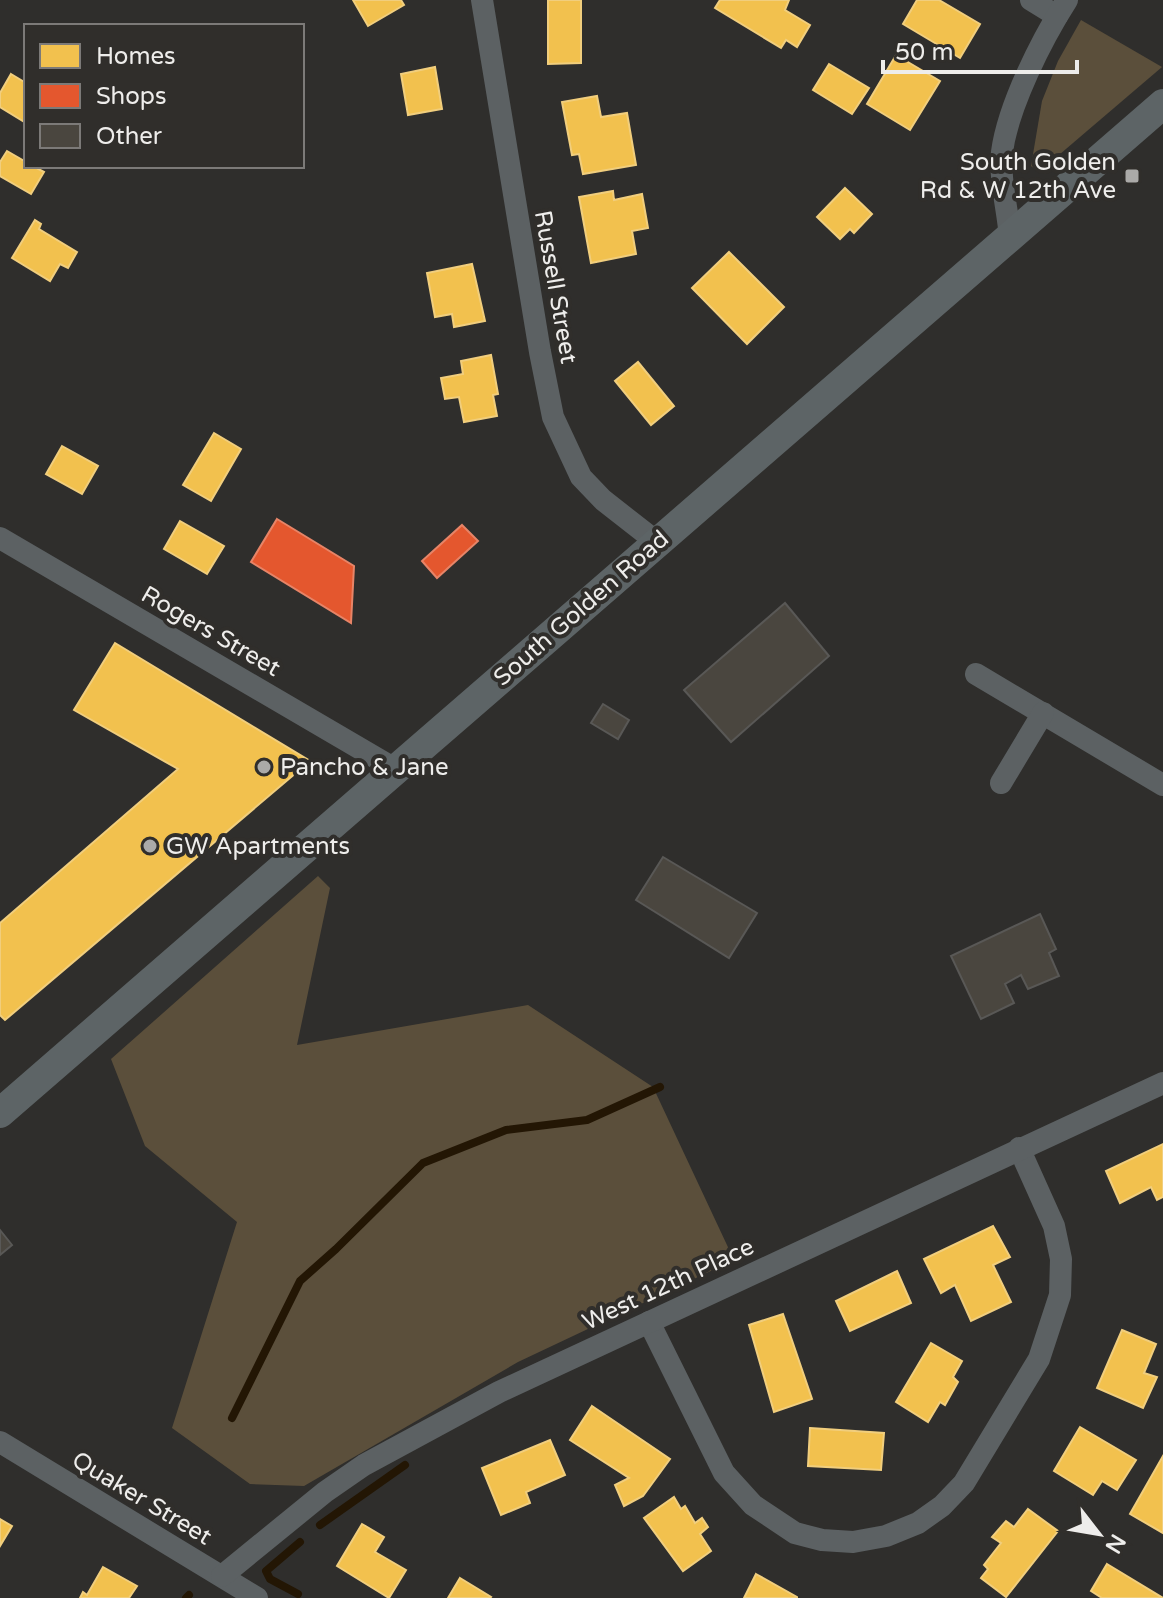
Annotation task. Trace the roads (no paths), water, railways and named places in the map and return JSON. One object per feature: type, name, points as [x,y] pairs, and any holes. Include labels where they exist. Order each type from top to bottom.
[{"type":"main road","name":"South Golden Road","points":[[0,1113],[1163,104]]},
{"type":"street","name":"Russell Street","points":[[482,0],[553,417],[581,477],[603,500],[658,543]]},
{"type":"street","points":[[1010,238],[1002,153],[1031,64],[1062,8],[1031,0]]},
{"type":"street","name":"Rogers Street","points":[[0,538],[395,769]]},
{"type":"street","points":[[976,674],[1163,785]]},
{"type":"street","points":[[1001,783],[1043,713]]},
{"type":"street","name":"West 12th Place","points":[[222,1576],[325,1492],[364,1465],[499,1392],[1163,1083]]},
{"type":"street","points":[[649,1322],[724,1473],[753,1505],[795,1533],[822,1540],[853,1542],[886,1536],[918,1523],[942,1506],[964,1483],[1039,1359],[1060,1295],[1061,1259],[1054,1226],[1019,1148]]},
{"type":"street","name":"Quaker Street","points":[[0,1442],[257,1598]]},
{"type":"waterway","points":[[232,1418],[300,1281],[423,1163],[506,1130],[587,1120],[660,1087]]},
{"type":"waterway","points":[[320,1525],[405,1465]]},
{"type":"waterway","points":[[298,1594],[270,1579],[266,1571],[300,1542]]},
{"type":"waterway","points":[[186,1598],[189,1595]]},
{"type":"place","name":"South Golden Rd & W 12th Ave","points":[[1132,176]]},
{"type":"place","name":"Pancho & Jane","points":[[264,767]]},
{"type":"place","name":"GW Apartments","points":[[150,846]]}]
